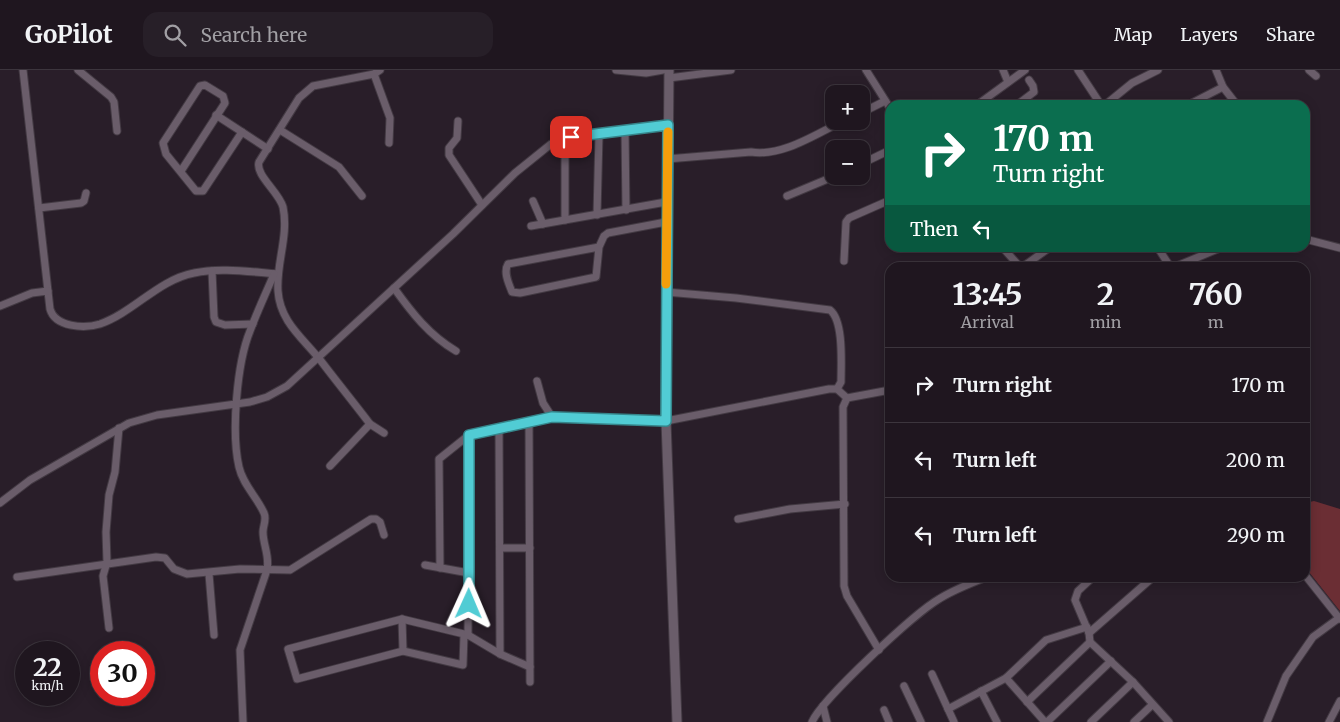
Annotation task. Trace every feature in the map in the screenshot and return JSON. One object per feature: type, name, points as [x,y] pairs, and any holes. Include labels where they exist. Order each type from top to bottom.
[{"type":"street","points":[[23,70],[50,309],[54,319],[60,323],[93,325],[106,321],[177,278],[212,271],[276,274]]},
{"type":"street","points":[[78,70],[111,97],[114,102],[117,131]]},
{"type":"street","points":[[616,70],[646,73],[663,70]]},
{"type":"street","points":[[677,722],[666,421],[666,202],[669,74],[731,70]]},
{"type":"street","points":[[866,70],[885,101],[870,108]]},
{"type":"street","points":[[1003,70],[1008,82]]},
{"type":"street","points":[[1078,70],[1098,100]]},
{"type":"street","points":[[1111,100],[1132,83],[1158,70]]},
{"type":"street","points":[[1216,70],[1223,87],[1233,100]]},
{"type":"street","points":[[1309,70],[1316,76]]},
{"type":"street","points":[[984,100],[1022,71]]},
{"type":"street","points":[[243,722],[240,650],[267,570],[268,554],[263,532],[264,514],[242,477],[239,467],[236,429],[240,369],[253,324],[276,274],[284,247],[285,220],[277,194],[259,171],[260,162],[298,98],[307,90],[377,72],[390,118],[389,143]]},
{"type":"street","points":[[1024,100],[1034,92],[1034,86],[1029,80]]},
{"type":"street","points":[[181,171],[216,115],[224,106],[225,98],[205,86],[200,86],[163,144],[166,154],[196,191],[201,192],[242,132]]},
{"type":"street","points":[[1198,100],[1223,87]]},
{"type":"street","points":[[216,115],[268,149]]},
{"type":"street","points":[[458,121],[457,138],[450,145],[448,152],[482,205]]},
{"type":"street","points":[[0,503],[30,480],[119,428],[140,419],[157,415],[237,405],[278,392],[319,359],[532,158],[551,144],[565,138],[668,125]]},
{"type":"street","points":[[280,130],[339,166],[362,196]]},
{"type":"street","points":[[667,160],[751,152],[765,154],[799,142],[825,130]]},
{"type":"street","points":[[625,131],[626,210]]},
{"type":"street","points":[[598,215],[599,134]]},
{"type":"street","points":[[565,138],[565,220]]},
{"type":"street","points":[[870,160],[885,152]]},
{"type":"street","points":[[787,196],[825,180]]},
{"type":"street","points":[[39,208],[81,203],[84,201],[86,193]]},
{"type":"street","points":[[533,201],[543,224]]},
{"type":"street","points":[[531,226],[666,202]]},
{"type":"street","points":[[844,261],[846,222],[849,218],[885,202]]},
{"type":"street","points":[[599,246],[508,264],[506,268],[507,276],[512,292],[520,293],[596,277],[599,246],[604,236],[608,233],[666,222]]},
{"type":"street","points":[[1310,240],[1340,248]]},
{"type":"street","points":[[1007,252],[1016,262]]},
{"type":"street","points":[[1029,262],[1043,252]]},
{"type":"street","points":[[1181,262],[1197,252]]},
{"type":"street","points":[[212,271],[214,317],[216,322],[225,325],[253,324]]},
{"type":"street","points":[[276,274],[280,305],[285,318],[295,333],[319,359],[370,424],[384,433]]},
{"type":"street","points":[[394,288],[425,327],[439,340],[456,351]]},
{"type":"street","points":[[0,306],[32,293],[48,291]]},
{"type":"street","points":[[666,292],[736,298],[830,310],[839,325],[841,382],[837,390]]},
{"type":"street","points":[[537,381],[543,403],[552,417]]},
{"type":"street","points":[[440,568],[439,459],[469,435],[552,417],[666,421],[837,390],[847,398],[885,391]]},
{"type":"street","points":[[847,398],[843,407],[845,590],[879,650]]},
{"type":"street","points":[[529,421],[530,682]]},
{"type":"street","points":[[330,466],[370,424]]},
{"type":"street","points":[[109,628],[103,583],[106,562],[109,495],[115,472],[119,428]]},
{"type":"street","points":[[499,428],[500,654]]},
{"type":"street","points":[[469,435],[470,573],[466,634],[463,665],[403,651],[297,679],[288,649],[402,619],[466,634],[500,654],[530,667]]},
{"type":"street","points":[[738,518],[790,509],[845,504]]},
{"type":"street","points":[[16,577],[106,562],[162,557],[182,573],[209,574],[240,569],[286,571],[294,568],[370,519],[376,519],[380,522],[384,535]]},
{"type":"street","points":[[500,548],[530,548]]},
{"type":"street","points":[[424,565],[470,573]]},
{"type":"street","points":[[209,574],[214,635]]},
{"type":"street","points":[[1267,722],[1286,676],[1313,638],[1340,618],[1310,581]]},
{"type":"street","points":[[812,722],[823,706],[879,650],[938,599],[975,582]]},
{"type":"street","points":[[1088,582],[1078,591],[1075,600],[1088,630],[1090,642],[1133,682],[1169,722]]},
{"type":"street","points":[[948,709],[1006,678],[1046,640],[1088,630],[1147,582]]},
{"type":"street","points":[[402,619],[403,651]]},
{"type":"street","points":[[1027,702],[1090,642]]},
{"type":"street","points":[[1006,678],[1046,722],[1112,661]]},
{"type":"street","points":[[932,674],[954,722]]},
{"type":"street","points":[[1091,722],[1133,682]]},
{"type":"street","points":[[904,686],[921,722]]},
{"type":"street","points":[[981,692],[997,722]]},
{"type":"street","points":[[1329,722],[1340,701]]},
{"type":"street","points":[[1134,722],[1152,704]]},
{"type":"street","points":[[823,706],[827,722]]},
{"type":"street","points":[[884,710],[890,722]]},
{"type":"shaded area","points":[[1314,501],[1340,509],[1340,611],[1310,573],[1310,502]]},
{"type":"slow traffic","points":[[666,284],[668,132]]},
{"type":"route","points":[[469,604],[469,435],[552,417],[666,421],[668,125],[571,137]]}]
